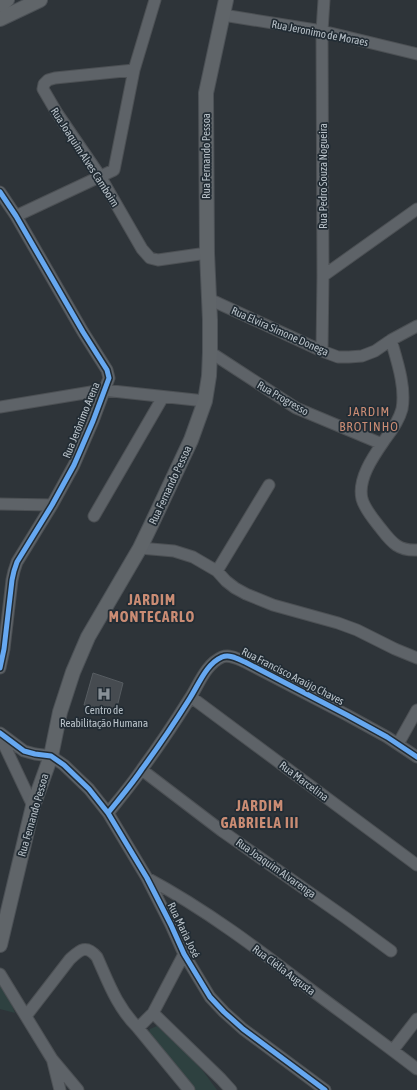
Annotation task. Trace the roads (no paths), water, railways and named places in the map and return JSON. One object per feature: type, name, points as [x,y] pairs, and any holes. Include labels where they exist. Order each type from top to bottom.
[{"type":"main road","points":[[0,4],[7,0]]},
{"type":"main road","points":[[0,19],[40,0]]},
{"type":"main road","name":"Rua Fernando Pessoa","points":[[0,945],[33,806],[51,756],[60,712],[76,665],[88,637],[140,548],[191,440],[205,401],[209,376],[210,352],[207,253],[206,93],[226,0]]},
{"type":"street","points":[[16,216],[114,170],[134,70],[155,0]]},
{"type":"street","name":"Rua Pedro Souza Nogueira","points":[[322,352],[322,31],[324,0]]},
{"type":"street","name":"Rua Jeronimo de Moraes","points":[[223,15],[322,31],[417,54]]},
{"type":"street","name":"Rua Joaquim Alves Camboim","points":[[134,70],[55,78],[48,80],[44,84],[43,89],[57,113],[100,176],[139,244],[150,258],[158,260],[207,253]]},
{"type":"street","name":"Rua Jerônimo Arena","points":[[0,192],[16,216],[83,332],[107,370],[109,378],[103,390],[93,421],[74,465],[52,505],[23,551],[14,571],[4,649],[0,668]]},
{"type":"street","points":[[323,276],[417,209]]},
{"type":"street","name":"Rua Elvira Simone Donega","points":[[209,299],[322,352],[338,357],[362,356],[375,351],[417,326]]},
{"type":"street","points":[[392,340],[401,375],[401,414],[397,423],[370,462],[364,475],[361,488],[362,499],[367,510],[388,538],[397,546],[404,549],[417,550]]},
{"type":"street","name":"Rua Progresso","points":[[210,352],[296,408],[382,444]]},
{"type":"street","points":[[0,407],[103,390],[205,401]]},
{"type":"street","points":[[94,516],[162,397]]},
{"type":"street","points":[[217,571],[269,485]]},
{"type":"street","points":[[0,504],[52,505]]},
{"type":"street","points":[[140,548],[174,551],[193,557],[217,571],[226,581],[246,594],[273,605],[338,623],[357,630],[417,658]]},
{"type":"street","name":"Rua Francisco Araújo Chaves","points":[[108,813],[142,770],[191,697],[205,672],[214,662],[226,656],[234,657],[245,662],[347,715],[398,744],[417,757]]},
{"type":"street","name":"Rua Marcelina","points":[[191,697],[417,865]]},
{"type":"street","points":[[398,744],[417,710]]},
{"type":"street","points":[[0,735],[24,751],[51,756]]},
{"type":"street","points":[[0,735],[33,806]]},
{"type":"street","name":"Rua Maria José","points":[[51,756],[64,765],[89,789],[108,813],[147,878],[184,954],[210,997],[243,1029],[325,1090]]},
{"type":"street","name":"Rua Joaquim Alvarenga","points":[[142,770],[222,831],[391,952]]},
{"type":"street","name":"Rua Clélia Augusta","points":[[147,878],[206,913],[417,1069]]},
{"type":"street","points":[[26,1016],[70,959],[83,949],[88,949],[97,957],[121,1008],[189,1090]]},
{"type":"street","points":[[138,1028],[153,1013],[184,954]]},
{"type":"street","points":[[0,974],[52,1059],[78,1090]]},
{"type":"street","points":[[153,1013],[231,1090]]},
{"type":"street","points":[[392,1050],[417,1019]]},
{"type":"street","points":[[52,1059],[60,1090]]},
{"type":"place","name":"Centro de Reabilitação Humana","points":[[104,694]]},
{"type":"district","name":"JARDIM BROTINHO","points":[[369,418]]},
{"type":"district","name":"JARDIM MONTECARLO","points":[[152,608]]},
{"type":"district","name":"JARDIM GABRIELA III","points":[[260,814]]}]
